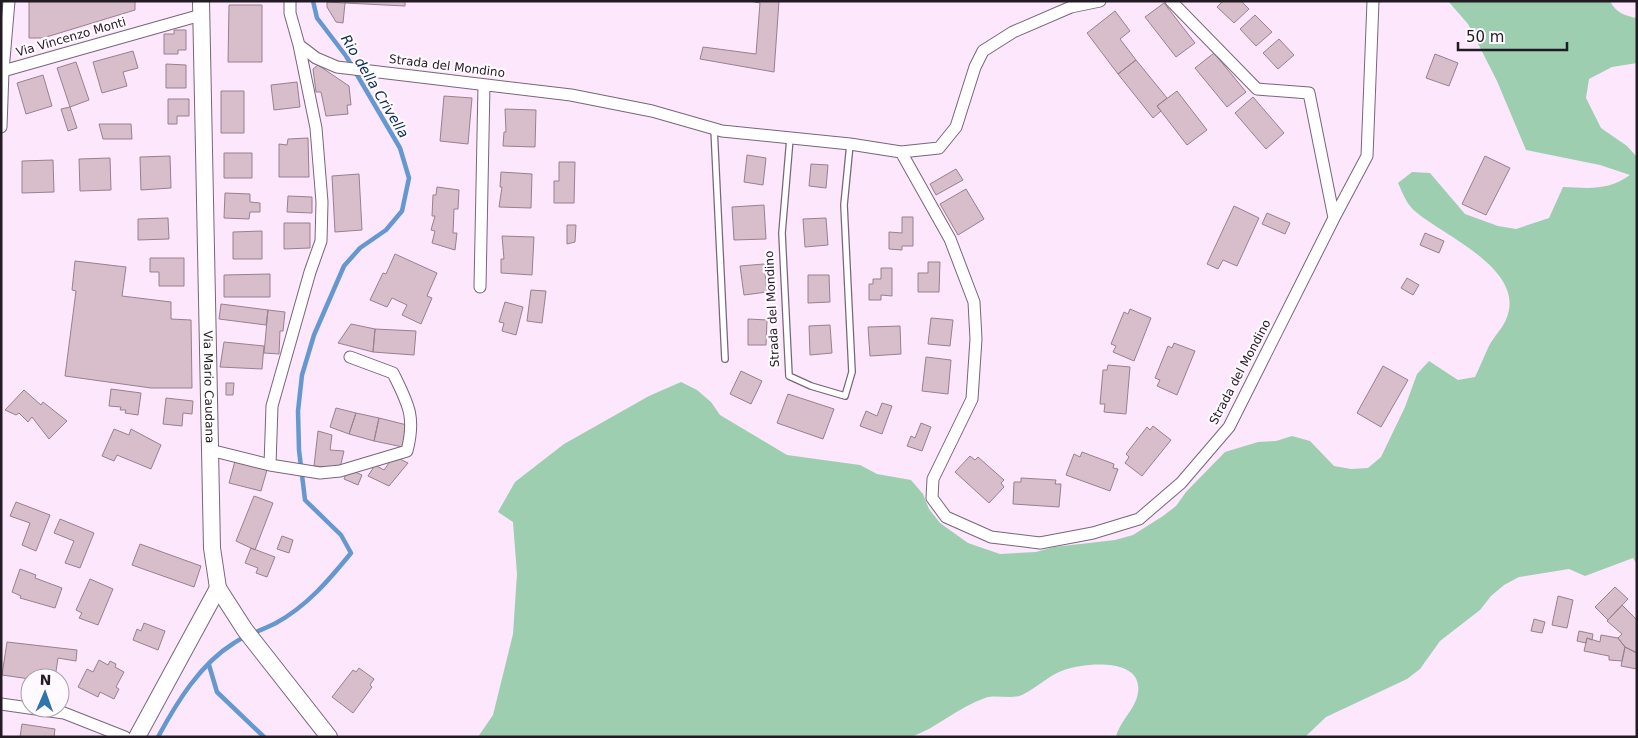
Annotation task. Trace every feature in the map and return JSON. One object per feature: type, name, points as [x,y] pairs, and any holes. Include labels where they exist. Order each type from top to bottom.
[{"type":"main road","name":"Via Mario Caudana","points":[[201,8],[212,548],[218,588],[245,630],[329,737]]},
{"type":"main road","points":[[137,737],[218,588]]},
{"type":"street","points":[[1,127],[3,70],[9,1]]},
{"type":"street","points":[[270,465],[272,406],[310,272],[322,241],[322,202],[316,128],[299,46],[290,13],[290,1]]},
{"type":"street","name":"Strada del Mondino","points":[[299,46],[316,58],[342,68],[364,69],[571,95],[652,111],[714,128],[901,152],[939,148],[956,127],[975,67],[983,51],[1013,32],[1071,7],[1100,1]]},
{"type":"street","points":[[1171,1],[1257,89],[1309,93],[1334,218]]},
{"type":"street","name":"Strada del Mondino","points":[[901,152],[950,239],[974,302],[976,339],[972,399],[932,479],[932,498],[946,517],[991,537],[1040,543],[1093,533],[1139,520],[1181,483],[1229,427],[1334,218],[1368,156],[1373,1]]},
{"type":"street","name":"Via Vincenzo Monti","points":[[3,70],[201,8]]},
{"type":"street","points":[[480,287],[484,85]]},
{"type":"street","points":[[210,450],[270,465],[320,473],[340,471],[406,451],[411,435],[412,417],[393,373],[350,357]]},
{"type":"street","points":[[1,704],[64,713],[125,737]]},
{"type":"lane","points":[[714,128],[725,359]]},
{"type":"lane","name":"Strada del Mondino","points":[[790,138],[782,233],[789,376],[811,386],[845,396],[852,372],[844,205],[850,144]]},
{"type":"green space","points":[[1448,1],[1610,1],[1621,13],[1637,18],[1637,63],[1612,67],[1589,79],[1586,98],[1601,128],[1627,146],[1637,157],[1637,564],[1633,558],[1585,576],[1569,569],[1519,577],[1504,585],[1491,596],[1480,610],[1440,641],[1420,669],[1407,679],[1326,717],[1305,737],[1116,737],[1136,699],[1138,685],[1135,676],[1128,670],[1107,665],[1095,665],[1059,672],[1022,695],[985,698],[911,737],[478,737],[493,715],[513,634],[517,574],[513,522],[498,512],[515,482],[564,444],[649,396],[681,382],[697,390],[711,402],[720,415],[787,455],[860,465],[877,474],[911,480],[923,494],[929,509],[940,523],[968,543],[1000,554],[1036,552],[1054,547],[1115,540],[1133,535],[1176,506],[1186,492],[1225,452],[1258,442],[1276,441],[1292,436],[1310,441],[1334,466],[1351,469],[1368,468],[1381,457],[1405,407],[1417,374],[1429,361],[1458,380],[1475,377],[1489,346],[1506,321],[1509,300],[1504,284],[1494,269],[1479,255],[1413,209],[1405,199],[1398,183],[1412,172],[1430,173],[1465,214],[1498,226],[1516,229],[1549,218],[1563,187],[1590,188],[1606,186],[1614,184],[1630,175],[1600,165],[1526,150],[1497,81],[1468,24]]},
{"type":"building","points":[[29,1],[135,1],[135,10],[43,38],[29,38]]},
{"type":"building","points":[[346,1],[405,1],[405,6],[345,3]]},
{"type":"building","points":[[750,1],[779,1],[774,72],[700,59],[703,47],[756,54],[760,3]]},
{"type":"building","points":[[1223,1],[1241,1],[1249,9],[1234,23],[1217,7]]},
{"type":"building","points":[[327,2],[345,3],[343,23],[336,22],[327,7]]},
{"type":"building","points":[[1164,3],[1195,43],[1176,57],[1145,17]]},
{"type":"building","points":[[229,5],[262,5],[262,62],[228,62]]},
{"type":"building","points":[[1115,11],[1130,31],[1120,39],[1136,60],[1118,74],[1087,33]]},
{"type":"building","points":[[1255,15],[1272,32],[1256,46],[1240,29]]},
{"type":"building","points":[[174,30],[186,30],[186,50],[178,50],[178,54],[164,54],[164,34],[174,34]]},
{"type":"building","points":[[1279,39],[1294,55],[1278,69],[1263,53]]},
{"type":"building","points":[[133,51],[138,68],[123,72],[127,86],[102,93],[93,62]]},
{"type":"building","points":[[1214,53],[1246,92],[1227,107],[1195,68]]},
{"type":"building","points":[[1435,54],[1458,63],[1449,86],[1426,78]]},
{"type":"building","points":[[1136,60],[1167,98],[1157,106],[1161,111],[1153,118],[1118,74]]},
{"type":"building","points":[[76,62],[89,100],[70,107],[57,68]]},
{"type":"building","points":[[166,64],[186,65],[186,88],[166,88]]},
{"type":"building","points":[[318,65],[349,86],[351,105],[347,105],[348,114],[326,116],[321,92],[316,92],[313,69]]},
{"type":"building","points":[[43,75],[52,106],[26,114],[17,83]]},
{"type":"building","points":[[297,82],[300,107],[274,110],[271,85]]},
{"type":"building","points":[[221,91],[244,91],[244,133],[221,133]]},
{"type":"building","points":[[1177,91],[1207,130],[1187,145],[1157,106]]},
{"type":"building","points":[[444,96],[472,98],[468,144],[440,141]]},
{"type":"building","points":[[1253,97],[1284,133],[1266,149],[1235,113]]},
{"type":"building","points":[[168,99],[189,99],[189,116],[177,116],[177,124],[168,124]]},
{"type":"building","points":[[70,107],[77,128],[68,131],[61,109]]},
{"type":"building","points":[[505,109],[536,110],[535,147],[503,146],[504,132],[506,132]]},
{"type":"building","points":[[99,124],[131,124],[132,139],[103,139]]},
{"type":"building","points":[[308,138],[309,177],[279,177],[279,144],[287,145],[288,139]]},
{"type":"building","points":[[224,153],[252,153],[252,178],[224,178]]},
{"type":"building","points":[[747,155],[766,158],[763,185],[744,182]]},
{"type":"building","points":[[170,156],[171,188],[141,190],[140,157]]},
{"type":"building","points":[[1485,156],[1510,168],[1486,215],[1462,204]]},
{"type":"building","points":[[110,158],[111,190],[80,191],[79,159]]},
{"type":"building","points":[[53,160],[54,192],[22,193],[22,161]]},
{"type":"building","points":[[559,162],[575,162],[574,203],[554,203],[554,181],[559,181]]},
{"type":"building","points":[[811,164],[828,165],[826,188],[809,186]]},
{"type":"building","points":[[956,169],[963,180],[936,195],[930,184]]},
{"type":"building","points":[[501,172],[532,174],[531,208],[499,207],[502,187],[500,187]]},
{"type":"building","points":[[359,174],[362,230],[335,232],[332,176]]},
{"type":"building","points":[[437,187],[459,190],[458,209],[454,209],[453,233],[457,233],[455,250],[432,243],[435,231],[431,230],[435,216],[432,216],[433,195],[436,195]]},
{"type":"building","points":[[966,189],[984,219],[958,235],[940,204]]},
{"type":"building","points":[[225,193],[250,194],[250,202],[260,203],[260,212],[250,212],[249,219],[224,218]]},
{"type":"building","points":[[288,196],[312,197],[312,213],[287,212]]},
{"type":"building","points":[[764,205],[766,239],[734,240],[732,207]]},
{"type":"building","points":[[1234,206],[1259,218],[1237,266],[1223,260],[1218,269],[1207,264]]},
{"type":"building","points":[[1267,213],[1290,223],[1285,234],[1262,224]]},
{"type":"building","points":[[902,217],[913,217],[913,246],[902,246],[902,250],[889,249],[889,232],[902,233]]},
{"type":"building","points":[[168,218],[169,239],[138,240],[138,219]]},
{"type":"building","points":[[826,218],[828,245],[805,247],[803,219]]},
{"type":"building","points":[[284,223],[310,223],[310,248],[284,249]]},
{"type":"building","points":[[567,225],[576,225],[575,242],[567,244]]},
{"type":"building","points":[[262,231],[262,259],[233,259],[233,232]]},
{"type":"building","points":[[1425,233],[1444,241],[1439,253],[1420,245]]},
{"type":"building","points":[[502,236],[534,237],[532,275],[501,273],[501,259],[504,259]]},
{"type":"building","points":[[395,254],[437,273],[427,296],[432,298],[421,324],[402,315],[407,305],[392,298],[387,307],[370,300],[383,273],[386,274]]},
{"type":"building","points":[[150,258],[184,258],[184,286],[159,286],[159,272],[150,272]]},
{"type":"building","points":[[75,261],[126,267],[122,296],[171,302],[171,319],[191,320],[192,388],[151,388],[65,376],[76,291],[72,290]]},
{"type":"building","points":[[928,262],[940,262],[939,292],[918,292],[918,273],[928,273]]},
{"type":"building","points":[[764,264],[767,292],[744,295],[740,266]]},
{"type":"building","points":[[881,268],[892,268],[892,296],[881,295],[881,300],[869,300],[869,284],[873,284],[873,279],[881,279]]},
{"type":"building","points":[[270,274],[270,297],[224,297],[224,275]]},
{"type":"building","points":[[808,275],[829,275],[830,302],[808,303]]},
{"type":"building","points":[[1407,278],[1419,285],[1413,295],[1401,288]]},
{"type":"building","points":[[531,290],[546,291],[542,323],[527,321]]},
{"type":"building","points":[[505,302],[523,307],[516,335],[502,331],[504,323],[499,322]]},
{"type":"building","points":[[221,304],[268,310],[266,325],[219,319]]},
{"type":"building","points":[[1130,309],[1151,318],[1134,361],[1113,352],[1116,346],[1111,344],[1124,312],[1128,314]]},
{"type":"building","points":[[268,310],[285,312],[283,331],[280,331],[279,354],[264,353]]},
{"type":"building","points":[[931,318],[953,320],[950,346],[928,344]]},
{"type":"building","points":[[748,319],[767,320],[766,345],[748,345]]},
{"type":"building","points":[[351,324],[375,329],[373,352],[338,343]]},
{"type":"building","points":[[830,325],[832,353],[810,355],[809,326]]},
{"type":"building","points":[[900,326],[901,354],[870,356],[868,327]]},
{"type":"building","points":[[375,329],[416,331],[414,355],[373,352]]},
{"type":"building","points":[[224,342],[264,346],[262,369],[220,367]]},
{"type":"building","points":[[1174,343],[1195,351],[1177,395],[1157,386],[1160,380],[1155,378],[1168,346],[1172,348]]},
{"type":"building","points":[[926,357],[951,360],[948,394],[922,391]]},
{"type":"building","points":[[1108,365],[1130,367],[1126,414],[1104,412],[1105,404],[1100,404],[1103,370],[1107,370]]},
{"type":"building","points":[[1383,366],[1408,380],[1381,427],[1357,413]]},
{"type":"building","points":[[741,371],[762,381],[751,404],[730,394]]},
{"type":"building","points":[[226,383],[234,383],[233,395],[226,395]]},
{"type":"building","points":[[111,389],[141,393],[138,415],[125,413],[126,410],[120,410],[121,407],[109,406]]},
{"type":"building","points":[[24,390],[41,405],[43,402],[67,421],[49,439],[32,417],[28,422],[19,413],[16,415],[5,410]]},
{"type":"building","points":[[788,394],[834,409],[823,439],[777,423]]},
{"type":"building","points":[[166,398],[193,401],[192,414],[183,413],[182,426],[163,424]]},
{"type":"building","points":[[882,403],[892,406],[882,434],[860,426],[866,411],[877,416]]},
{"type":"building","points":[[336,408],[356,413],[349,434],[330,427]]},
{"type":"building","points":[[356,413],[379,418],[374,441],[349,434]]},
{"type":"building","points":[[379,418],[407,425],[403,447],[374,441]]},
{"type":"building","points":[[921,423],[931,427],[922,451],[907,446],[911,436],[915,438]]},
{"type":"building","points":[[1153,426],[1171,440],[1142,476],[1125,463],[1129,457],[1126,454],[1147,427],[1150,430]]},
{"type":"building","points":[[114,429],[129,435],[131,429],[161,445],[151,469],[117,455],[114,461],[102,456]]},
{"type":"building","points":[[318,431],[332,435],[330,450],[344,451],[340,468],[314,466]]},
{"type":"building","points":[[1082,452],[1114,464],[1113,468],[1118,469],[1110,491],[1066,475],[1074,454],[1080,457]]},
{"type":"building","points":[[394,456],[408,463],[389,486],[368,476],[375,465],[384,470]]},
{"type":"building","points":[[970,456],[975,460],[978,457],[1004,480],[1001,483],[1004,487],[989,503],[955,472]]},
{"type":"building","points":[[235,461],[267,470],[261,491],[229,483]]},
{"type":"building","points":[[348,469],[362,475],[358,485],[344,479]]},
{"type":"building","points":[[1021,478],[1056,480],[1055,484],[1061,484],[1059,507],[1013,504],[1014,482],[1021,482]]},
{"type":"building","points":[[254,496],[273,503],[255,550],[236,541]]},
{"type":"building","points":[[16,502],[50,515],[36,551],[22,545],[30,523],[10,516]]},
{"type":"building","points":[[60,519],[94,533],[80,568],[65,563],[74,541],[54,533]]},
{"type":"building","points":[[282,536],[293,540],[289,553],[277,549]]},
{"type":"building","points":[[140,544],[201,566],[194,587],[132,565]]},
{"type":"building","points":[[251,548],[275,557],[267,577],[256,573],[258,568],[245,563]]},
{"type":"building","points":[[20,569],[36,575],[35,578],[62,588],[55,608],[20,598],[21,596],[12,592]]},
{"type":"building","points":[[90,579],[113,589],[98,625],[79,618],[82,613],[76,610]]},
{"type":"building","points":[[1615,587],[1628,599],[1608,620],[1595,607]]},
{"type":"building","points":[[1558,596],[1573,600],[1567,628],[1552,625]]},
{"type":"building","points":[[1622,605],[1637,620],[1637,653],[1625,647],[1618,638],[1622,634],[1607,621]]},
{"type":"building","points":[[1534,619],[1545,622],[1542,633],[1531,631]]},
{"type":"building","points":[[144,623],[165,631],[158,650],[133,640],[137,629],[141,631]]},
{"type":"building","points":[[1579,631],[1593,634],[1592,640],[1587,638],[1586,643],[1577,641]]},
{"type":"building","points":[[1601,635],[1618,638],[1625,647],[1622,661],[1609,660],[1609,656],[1584,651],[1587,638],[1600,642]]},
{"type":"building","points":[[7,642],[77,650],[76,661],[58,658],[56,668],[20,668],[20,678],[2,675]]},
{"type":"building","points":[[1625,647],[1637,653],[1637,669],[1621,666]]},
{"type":"building","points":[[99,660],[108,665],[110,661],[116,664],[115,667],[124,672],[116,687],[119,689],[114,699],[100,692],[98,697],[78,687],[87,669],[93,672]]},
{"type":"building","points":[[359,668],[374,679],[370,685],[372,687],[353,713],[332,697],[353,670],[356,672]]},
{"type":"building","points":[[22,724],[55,729],[54,737],[20,737]]},
{"type":"waterway","name":"Rio della Crivella","points":[[158,737],[181,697],[210,662],[239,640],[276,623],[298,609],[326,583],[351,553],[341,535],[305,500],[299,450],[298,411],[302,375],[314,335],[344,266],[360,248],[386,230],[402,211],[409,178],[400,148],[346,56],[317,18],[313,1]]},
{"type":"waterway","points":[[209,665],[217,692],[264,737]]}]
